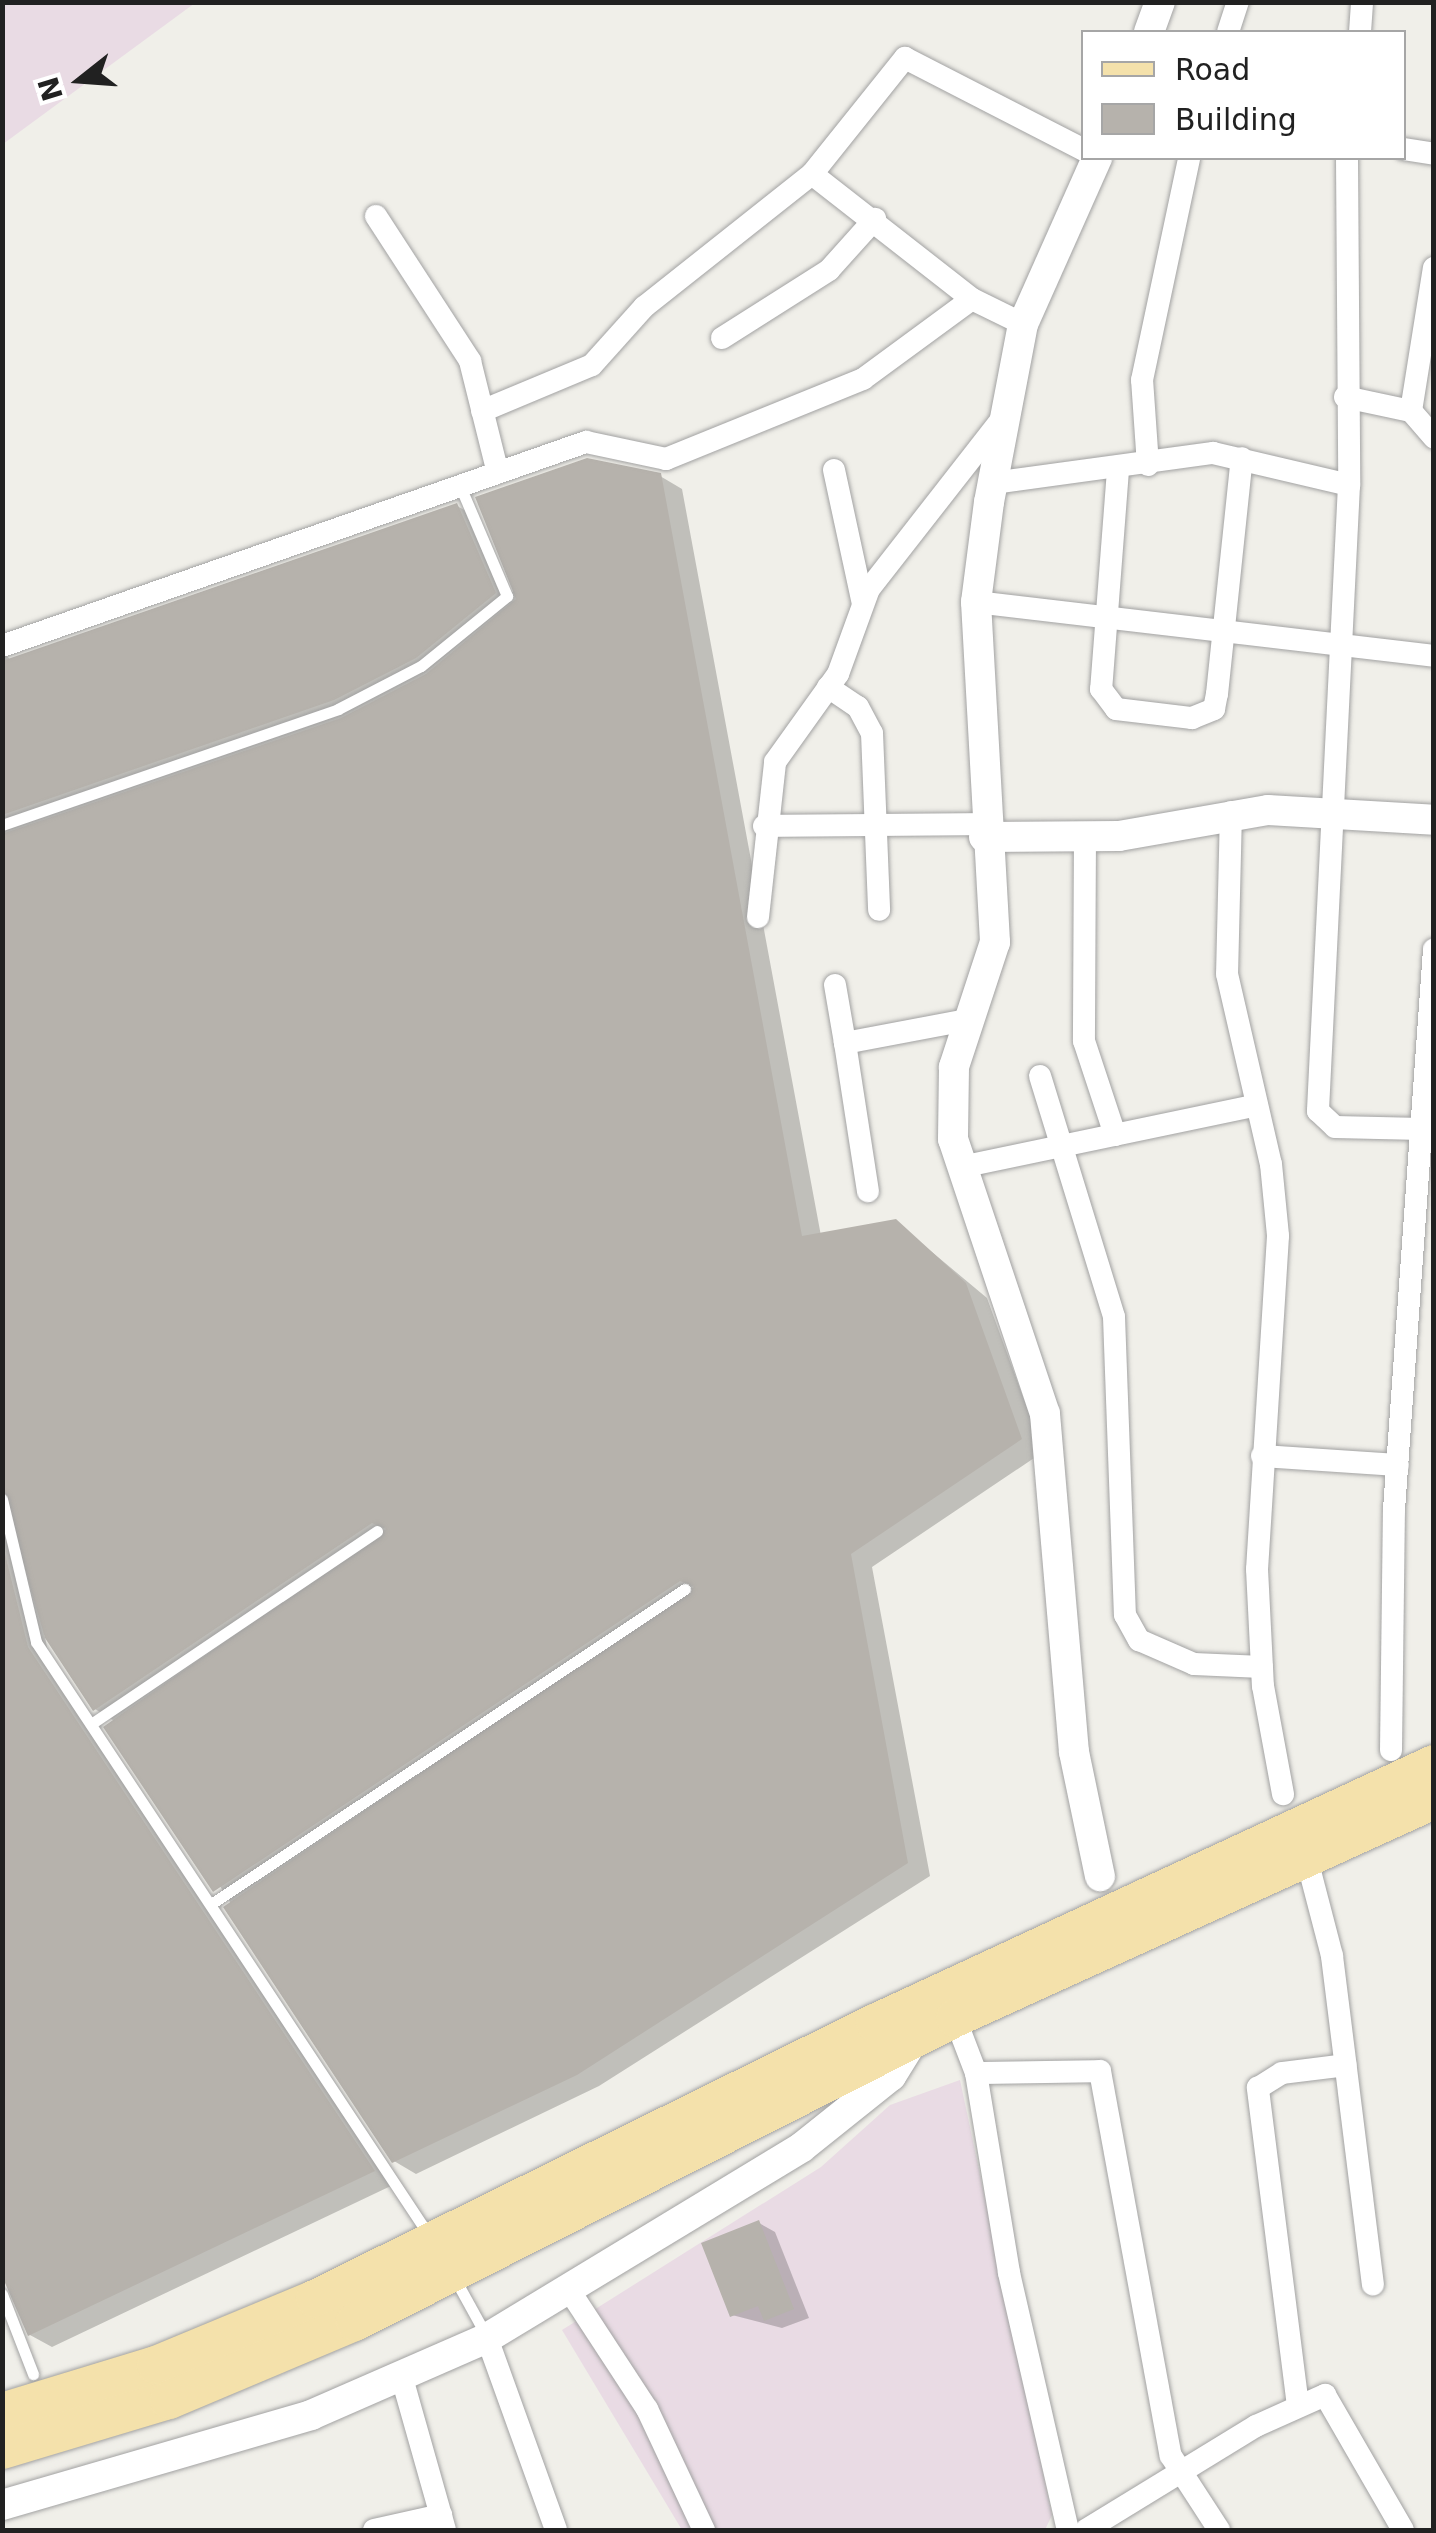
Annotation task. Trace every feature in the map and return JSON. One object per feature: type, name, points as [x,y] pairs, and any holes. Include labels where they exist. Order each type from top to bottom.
[{"type":"main road","points":[[2,2450],[186,2393],[443,2259],[874,2023],[1434,1764]]},
{"type":"main road","points":[[2,2412],[172,2359],[443,2259],[1305,1852],[1434,1800]]},
{"type":"street","points":[[1150,30],[1160,2]]},
{"type":"street","points":[[1229,30],[1238,2]]},
{"type":"street","points":[[1360,30],[1362,2]]},
{"type":"street","points":[[482,411],[592,365],[644,307],[812,174],[905,58],[1081,148]]},
{"type":"street","points":[[1406,149],[1434,154]]},
{"type":"street","points":[[1095,160],[1024,324],[992,483],[976,602],[983,830],[995,942],[954,1067],[960,1168],[1045,1414],[1074,1752],[1100,1876]]},
{"type":"street","points":[[1148,464],[1142,380],[1188,160]]},
{"type":"street","points":[[1347,160],[1348,484],[1340,647],[1338,816],[1318,1111],[1335,1127],[1422,1128]]},
{"type":"street","points":[[812,174],[875,219],[972,299],[1024,324]]},
{"type":"street","points":[[376,216],[470,361],[498,472]]},
{"type":"street","points":[[722,338],[828,270],[875,219]]},
{"type":"street","points":[[1411,412],[1434,268]]},
{"type":"street","points":[[2,646],[586,442],[666,459],[863,379],[972,299]]},
{"type":"street","points":[[1346,398],[1411,412],[1434,437]]},
{"type":"street","points":[[758,916],[764,826],[775,762],[828,686],[863,607],[1004,417]]},
{"type":"street","points":[[1118,470],[1101,619],[1101,688],[1107,703],[1129,711],[1206,716],[1222,634],[1242,458]]},
{"type":"street","points":[[992,483],[1148,464],[1242,458],[1281,476],[1348,484]]},
{"type":"street","points":[[834,470],[863,607]]},
{"type":"street","points":[[976,602],[1434,656]]},
{"type":"street","points":[[828,686],[869,723],[879,910]]},
{"type":"street","points":[[764,826],[1085,834],[1231,812],[1434,820]]},
{"type":"street","points":[[1231,812],[1226,974],[1258,1105],[1278,1236],[1262,1456],[1262,1667],[1284,1794]]},
{"type":"street","points":[[1085,834],[1084,1041],[1115,1135]]},
{"type":"street","points":[[1391,1750],[1398,1465],[1434,949]]},
{"type":"street","points":[[834,984],[868,1191]]},
{"type":"street","points":[[845,1043],[972,1019]]},
{"type":"street","points":[[1040,1076],[1114,1317],[1124,1615],[1139,1640],[1194,1664],[1262,1667]]},
{"type":"street","points":[[960,1168],[1258,1105]]},
{"type":"street","points":[[1262,1456],[1398,1465]]},
{"type":"street","points":[[1305,1852],[1346,2065],[1373,2284]]},
{"type":"street","points":[[955,2018],[976,2073],[1008,2273],[1068,2530]]},
{"type":"street","points":[[2,2505],[188,2456],[402,2378],[487,2338],[571,2294],[842,2118],[891,2076],[914,2039]]},
{"type":"street","points":[[1298,2406],[1258,2088],[1282,2074],[1346,2065]]},
{"type":"street","points":[[976,2073],[1100,2071],[1178,2474],[1220,2530]]},
{"type":"street","points":[[571,2294],[647,2410],[704,2530]]},
{"type":"street","points":[[487,2338],[556,2530]]},
{"type":"street","points":[[374,2530],[443,2523],[402,2378]]},
{"type":"street","points":[[1086,2530],[1298,2406],[1332,2398],[1403,2530]]},
{"type":"lane","points":[[2,825],[338,708],[421,666],[507,596],[460,486]]},
{"type":"lane","points":[[2,1499],[36,1642],[443,2259],[487,2338]]},
{"type":"lane","points":[[91,1724],[377,1531]]},
{"type":"lane","points":[[210,1904],[685,1588]]},
{"type":"lane","points":[[2,2294],[33,2374]]},
{"type":"shaded area","points":[[3,2],[195,2],[195,3],[3,144]]},
{"type":"shaded area","points":[[960,2080],[1052,2515],[1045,2530],[682,2530],[562,2330],[821,2167],[890,2105]]},
{"type":"building","points":[[587,458],[661,473],[802,1236],[896,1219],[966,1283],[1022,1439],[851,1554],[908,1863],[577,2075],[392,2163],[223,1907],[694,1587],[680,1581],[213,1892],[103,1727],[386,1529],[372,1523],[93,1711],[45,1638],[2,1490],[2,834],[341,718],[426,674],[516,599],[475,497]]},
{"type":"building","points":[[457,503],[496,593],[416,658],[334,700],[2,815],[2,661]]},
{"type":"building","points":[[2,1542],[28,1647],[375,2171],[28,2336],[2,2276]]},
{"type":"building","points":[[759,2220],[794,2309],[764,2321],[758,2306],[730,2317],[701,2243]]}]
